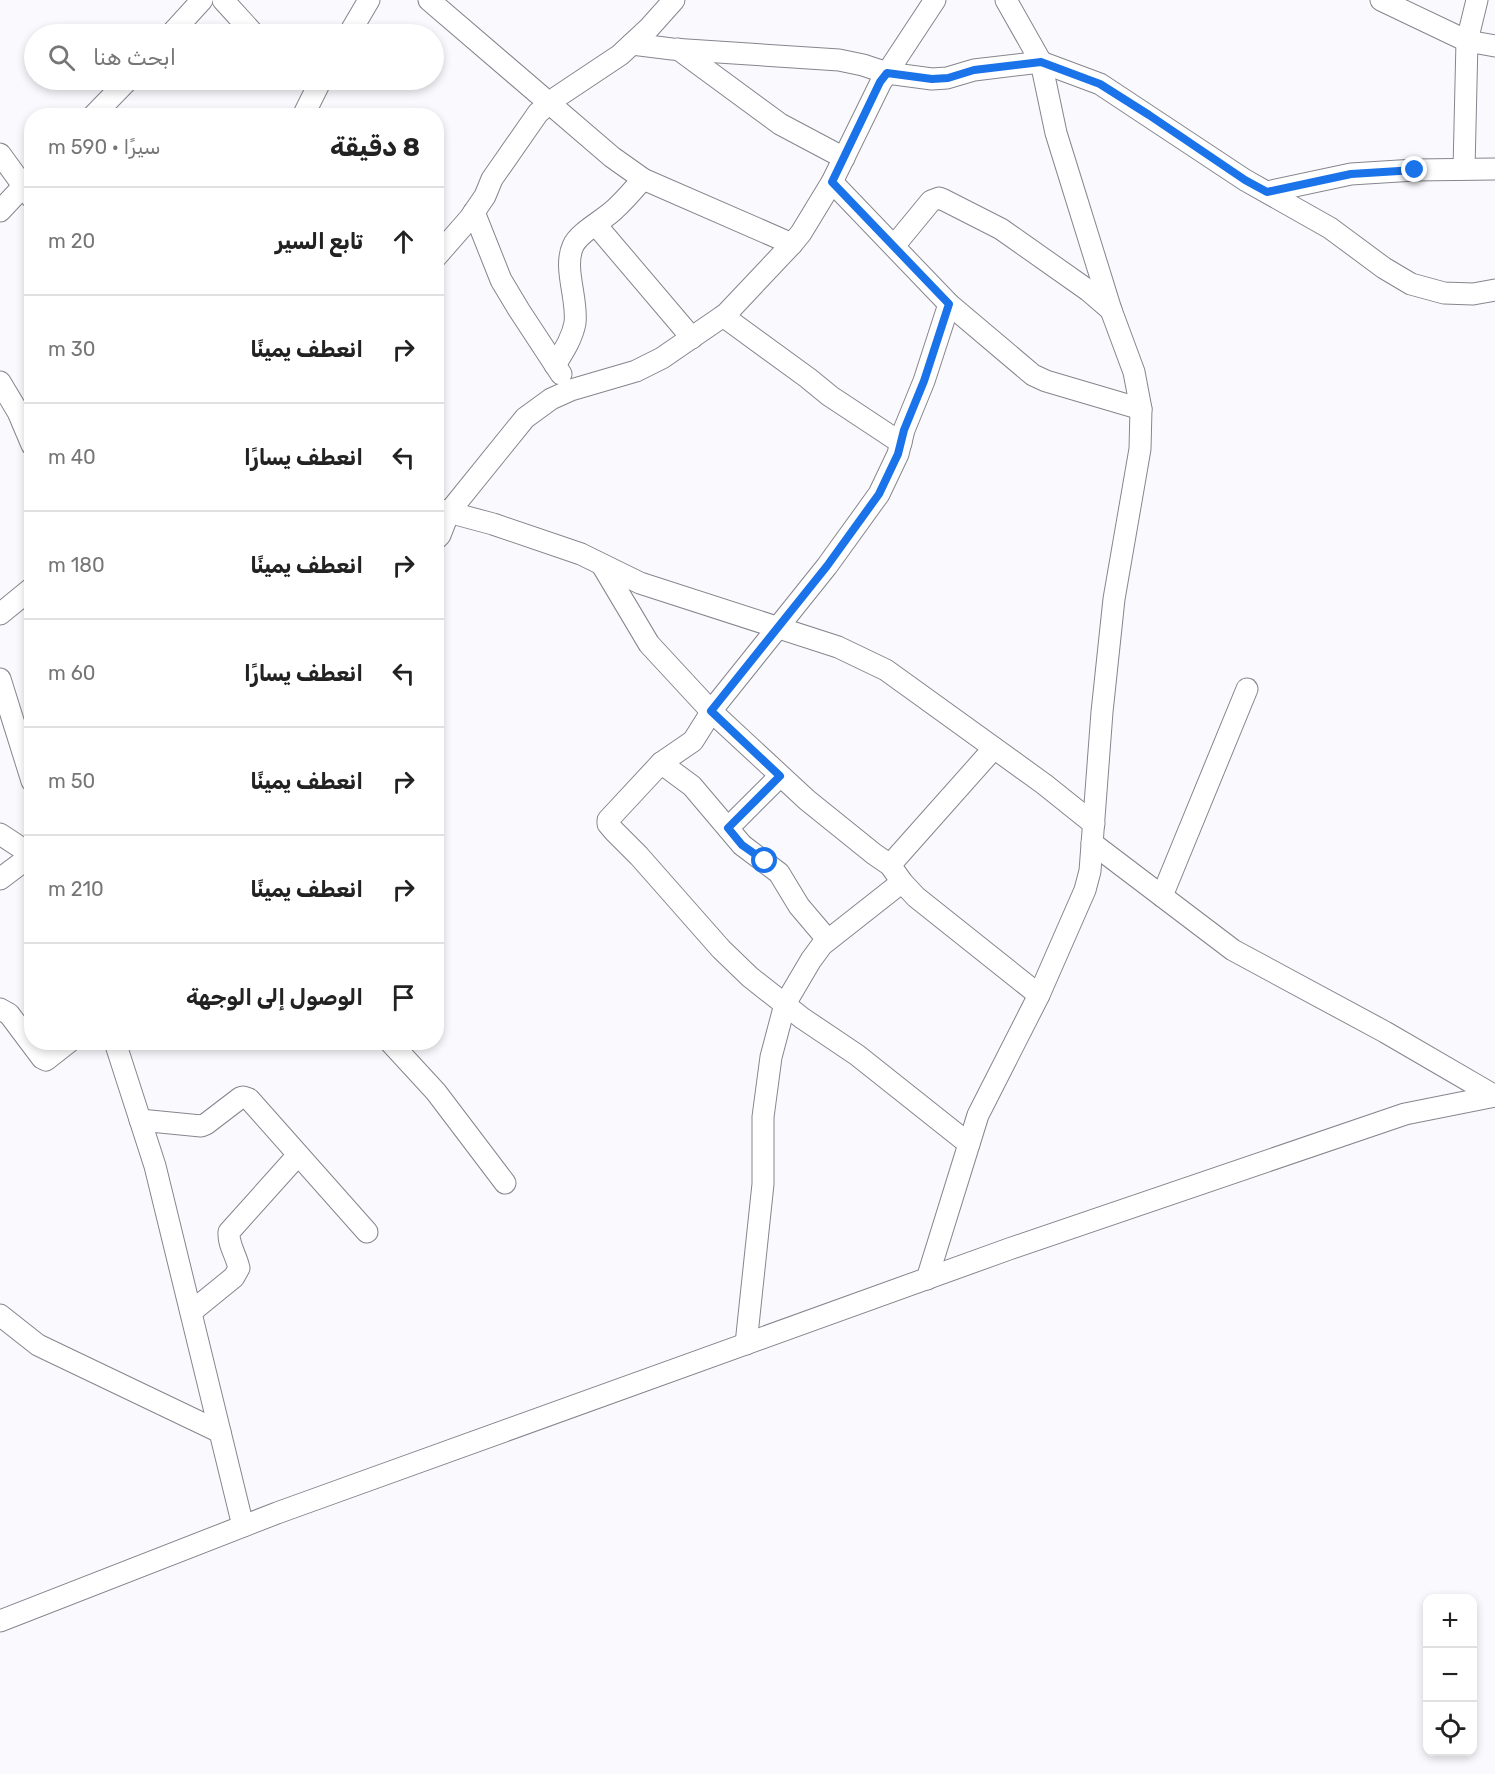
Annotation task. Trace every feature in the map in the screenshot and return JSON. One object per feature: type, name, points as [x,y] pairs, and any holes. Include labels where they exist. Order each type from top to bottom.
[{"type":"street","points":[[180,24],[202,0]]},
{"type":"street","points":[[223,0],[245,24]]},
{"type":"street","points":[[355,24],[369,0]]},
{"type":"street","points":[[429,0],[612,158],[644,179],[792,244]]},
{"type":"street","points":[[444,248],[474,212],[485,196],[498,169],[538,112],[620,55],[674,0]]},
{"type":"street","points":[[444,510],[525,418],[551,399],[571,390],[636,371],[662,358],[723,316],[801,233],[832,182],[880,82],[935,0]]},
{"type":"street","points":[[927,1279],[978,1115],[1039,995],[1085,890],[1090,871],[1102,712],[1114,598],[1140,449],[1141,409],[1134,372],[1111,310],[1056,133],[1041,62],[1006,0]]},
{"type":"street","points":[[1381,0],[1467,41],[1495,46]]},
{"type":"street","points":[[1464,169],[1467,41],[1477,0]]},
{"type":"street","points":[[632,44],[840,60],[887,73],[932,79],[948,78],[974,70],[1041,62],[1100,84],[1245,180],[1330,228],[1411,285],[1444,293],[1473,294],[1495,290]]},
{"type":"street","points":[[678,49],[780,124],[844,158]]},
{"type":"street","points":[[101,108],[118,90]]},
{"type":"street","points":[[306,108],[313,90]]},
{"type":"street","points":[[0,154],[24,182]]},
{"type":"street","points":[[1267,192],[1351,174],[1495,169]]},
{"type":"street","points":[[555,365],[567,345],[574,324],[570,260],[573,245],[615,209],[644,179]]},
{"type":"street","points":[[832,182],[949,304],[1033,375],[1046,381],[1141,409]]},
{"type":"street","points":[[0,211],[24,190]]},
{"type":"street","points":[[894,246],[931,201],[939,198],[1001,229],[1089,291],[1111,310]]},
{"type":"street","points":[[474,212],[501,280],[571,390]]},
{"type":"street","points":[[596,225],[692,338]]},
{"type":"street","points":[[949,304],[924,381],[904,430],[898,454],[879,494],[827,566],[711,711],[693,741],[661,763],[611,815],[608,824],[721,949],[750,977],[802,1018],[857,1055],[969,1143]]},
{"type":"street","points":[[723,316],[830,396],[901,443]]},
{"type":"street","points":[[0,382],[24,427]]},
{"type":"street","points":[[444,511],[493,524],[581,554],[640,583],[838,646],[886,670],[1044,784],[1093,834],[1162,896],[1233,950],[1385,1032],[1495,1096]]},
{"type":"street","points":[[602,564],[650,644],[711,711],[807,800],[896,873],[916,897],[1039,995]]},
{"type":"street","points":[[0,614],[24,594]]},
{"type":"street","points":[[0,679],[24,756]]},
{"type":"street","points":[[1162,896],[1247,689]]},
{"type":"street","points":[[746,1344],[763,1184],[763,1117],[771,1057],[785,1005],[811,960],[827,939],[896,873],[994,748]]},
{"type":"street","points":[[661,763],[692,786],[742,845],[779,873],[799,906],[827,939]]},
{"type":"street","points":[[728,828],[780,776]]},
{"type":"street","points":[[0,834],[24,850]]},
{"type":"street","points":[[0,879],[24,861]]},
{"type":"street","points":[[0,1009],[9,1014],[24,1034]]},
{"type":"street","points":[[35,1050],[42,1059],[46,1060],[59,1050]]},
{"type":"street","points":[[118,1050],[155,1166],[243,1526]]},
{"type":"street","points":[[397,1050],[436,1092],[505,1183]]},
{"type":"street","points":[[0,1621],[243,1526],[927,1279],[1405,1114],[1495,1096]]},
{"type":"street","points":[[140,1120],[201,1126],[243,1097],[249,1100],[367,1232]]},
{"type":"street","points":[[191,1312],[234,1277],[239,1268],[236,1255],[228,1241],[230,1232],[298,1155]]},
{"type":"street","points":[[0,1315],[38,1345],[220,1432]]},
{"type":"route","points":[[765,861],[742,845],[728,828],[780,776],[711,711],[827,566],[879,494],[898,454],[904,430],[921,390],[949,304],[832,182],[880,82],[887,73],[915,78],[948,78],[974,70],[1041,62],[1100,84],[1245,180],[1267,192],[1351,174],[1415,170]]}]
